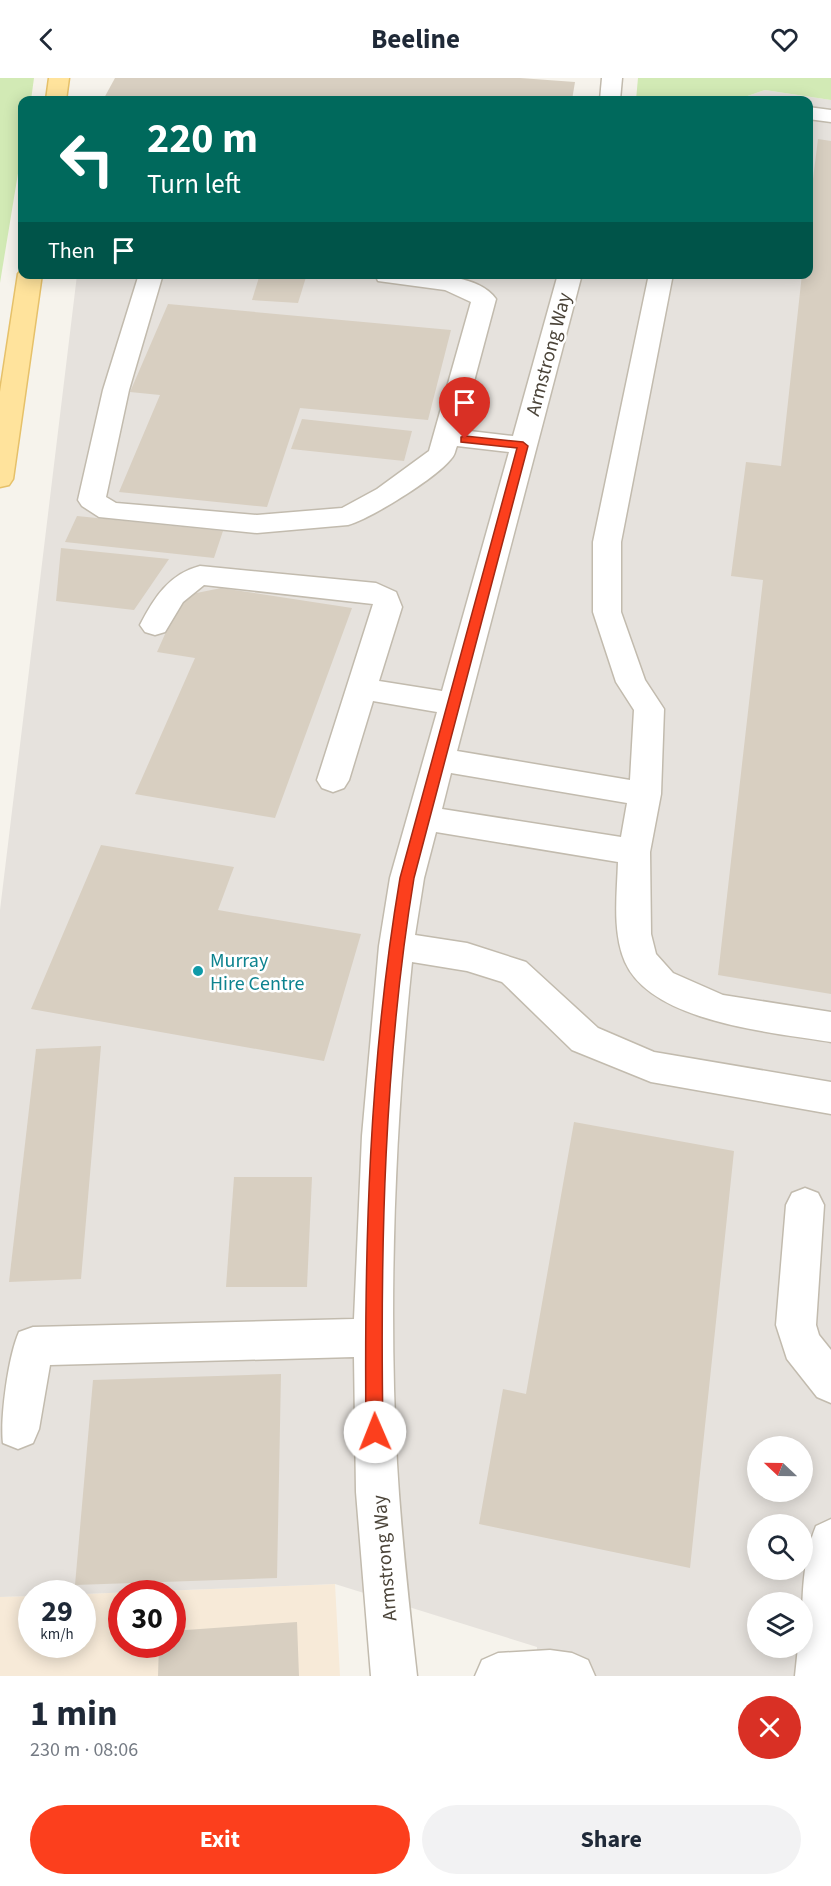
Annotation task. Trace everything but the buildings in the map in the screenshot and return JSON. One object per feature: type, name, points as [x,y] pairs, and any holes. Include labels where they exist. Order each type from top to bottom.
[{"type":"main road","points":[[57,96],[59,78]]},
{"type":"main road","points":[[0,479],[29,279]]},
{"type":"street","points":[[610,96],[612,78]]},
{"type":"street","points":[[813,114],[831,116]]},
{"type":"street","points":[[150,279],[116,390],[92,500],[109,511],[256,524],[348,516],[387,495],[441,455],[484,299],[453,283],[415,279]]},
{"type":"street","name":"Armstrong Way","points":[[394,1676],[380,1523],[373,1338],[381,1113],[396,946],[407,878],[569,279]]},
{"type":"street","points":[[660,279],[607,542],[607,612],[631,682],[649,709],[645,794],[634,852],[634,934],[641,960],[661,983],[719,1009],[831,1027]]},
{"type":"street","points":[[446,437],[523,446]]},
{"type":"street","points":[[154,625],[167,600],[185,581],[200,575],[376,593],[386,599],[388,607],[333,780]]},
{"type":"street","points":[[362,689],[455,704]]},
{"type":"street","points":[[439,760],[645,794]]},
{"type":"street","points":[[424,818],[634,852]]},
{"type":"street","points":[[396,946],[467,957],[514,972],[585,1039],[651,1067],[831,1098]]},
{"type":"street","points":[[806,1206],[796,1325],[801,1346],[831,1383]]},
{"type":"street","points":[[18,1429],[33,1346],[373,1338]]},
{"type":"street","points":[[818,1676],[831,1541]]},
{"type":"street","points":[[498,1676],[550,1673],[572,1676]]},
{"type":"shaded area","points":[[765,90],[805,96],[748,96]]},
{"type":"shaded area","points":[[813,97],[831,100],[831,1676],[536,1676],[537,1647],[335,1584],[186,1590],[186,1580],[108,1580],[108,1593],[96,1593],[96,1580],[18,1580],[18,1596],[0,1597],[0,910],[77,279],[813,279]]},
{"type":"shaded area","points":[[335,1584],[340,1676],[0,1676],[0,1597],[18,1596],[18,1658],[96,1658],[96,1593],[108,1593],[108,1658],[186,1658],[186,1590]]},
{"type":"green space","points":[[0,78],[34,78],[32,96],[18,96],[18,173],[0,283]]},
{"type":"green space","points":[[638,78],[831,78],[831,100],[765,90],[748,96],[636,96]]},
{"type":"place","name":"Murray Hire Centre","points":[[198,971]]},
{"type":"route","points":[[375,1432],[373,1338],[381,1113],[396,946],[407,878],[523,446],[465,439]]}]
